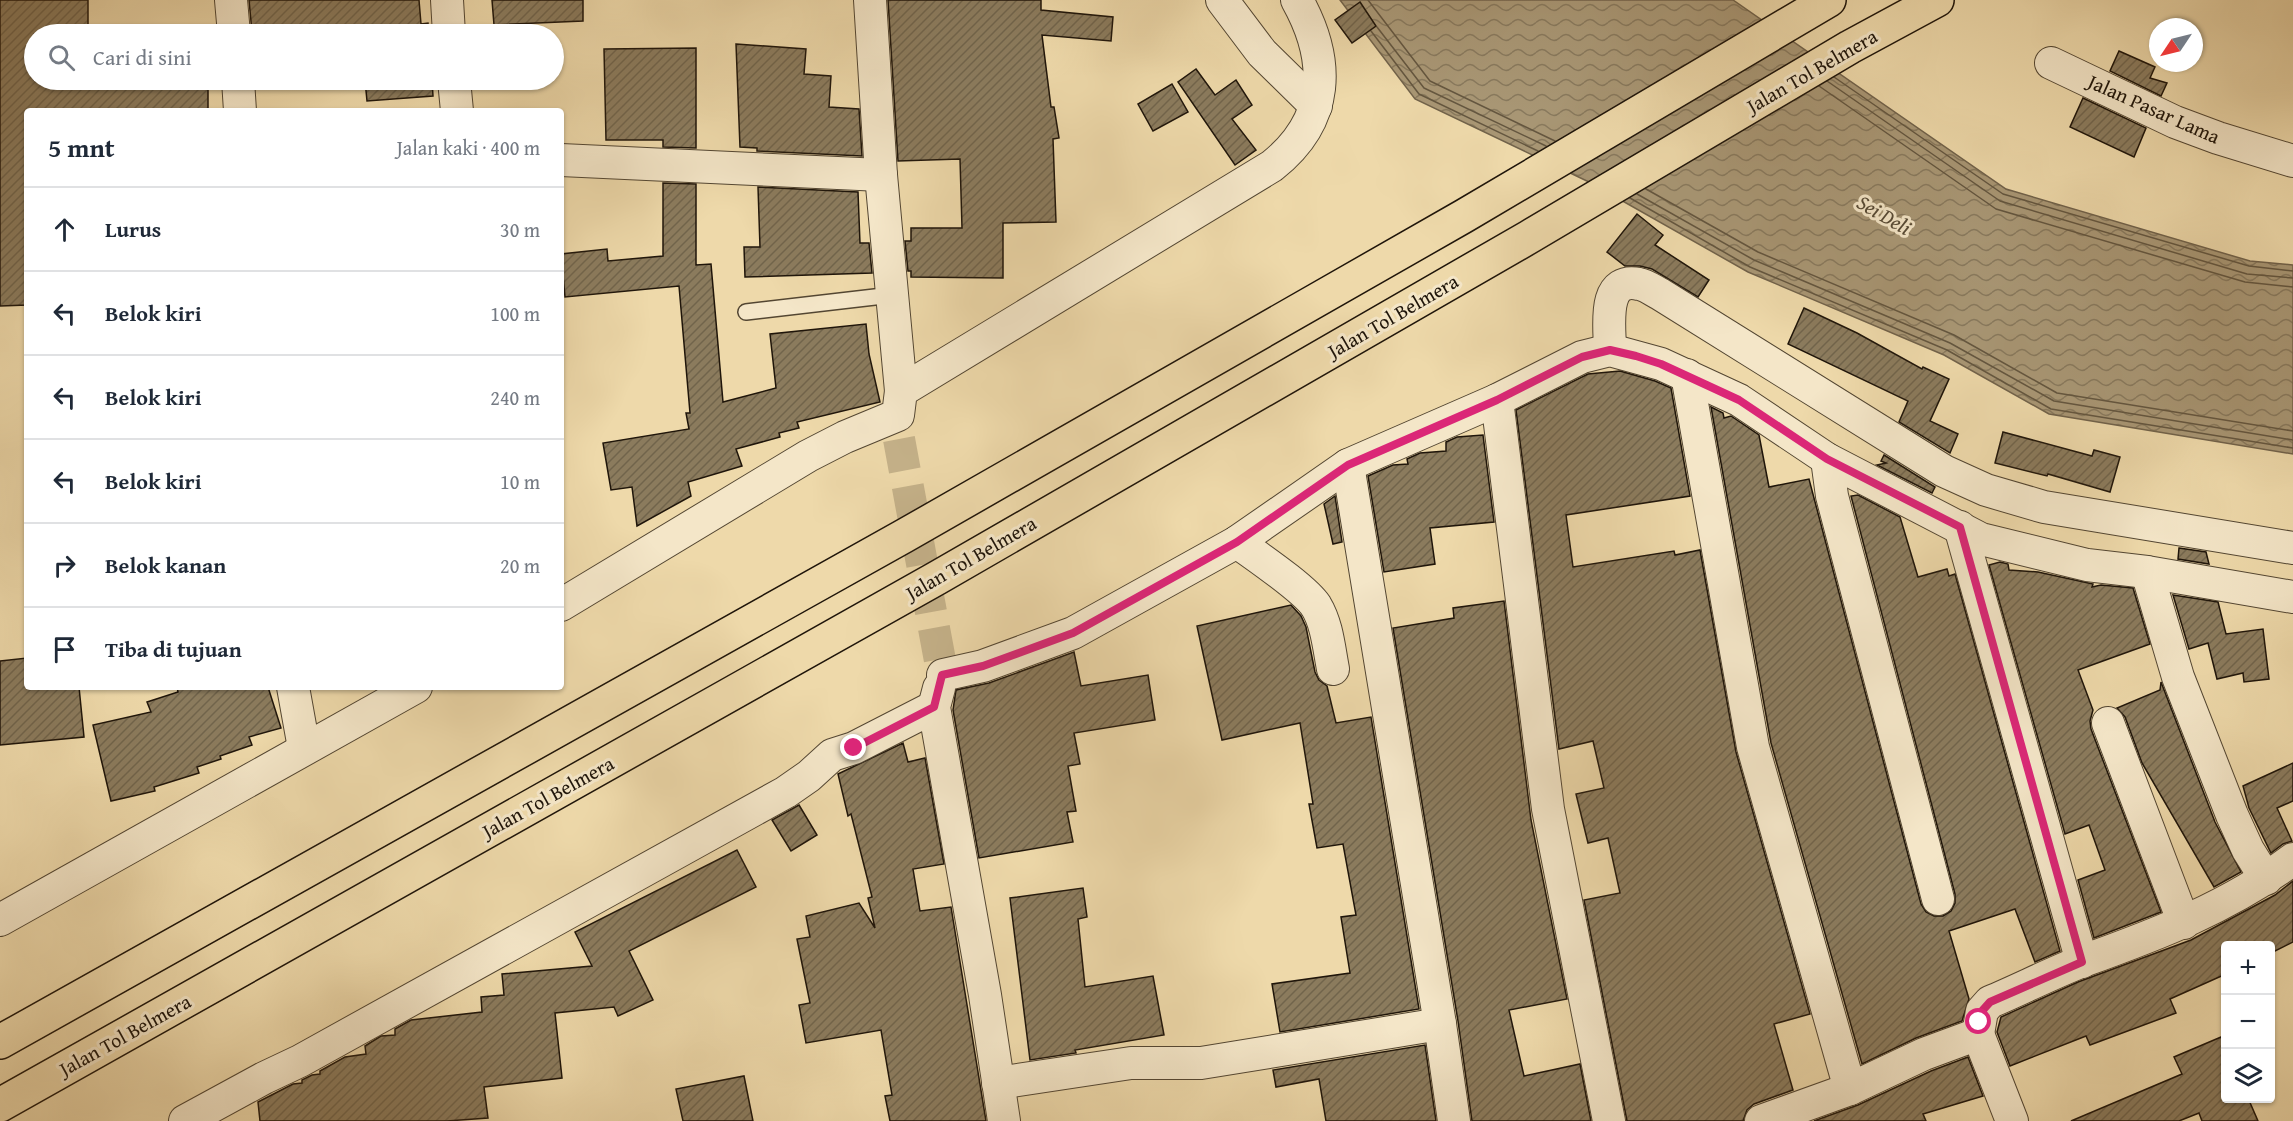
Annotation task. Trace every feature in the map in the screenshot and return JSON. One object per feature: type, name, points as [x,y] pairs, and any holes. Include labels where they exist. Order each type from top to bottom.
[{"type":"highway","name":"Jalan Tol Belmera","points":[[0,1106],[937,578],[1528,237],[1850,47],[1937,0]]},
{"type":"highway","points":[[0,1042],[893,542],[1464,216],[1827,1]]},
{"type":"street","points":[[231,0],[233,24]]},
{"type":"street","points":[[447,0],[448,24]]},
{"type":"street","points":[[870,0],[899,415]]},
{"type":"street","points":[[1222,0],[1262,53],[1316,106]]},
{"type":"street","points":[[564,604],[808,456],[845,437],[899,415],[1272,166],[1295,145],[1316,106],[1321,73],[1319,57],[1306,17],[1297,0]]},
{"type":"street","name":"Jalan Pasar Lama","points":[[2051,63],[2175,122],[2293,161]]},
{"type":"street","points":[[239,90],[240,108]]},
{"type":"street","points":[[455,90],[457,108]]},
{"type":"street","points":[[564,160],[881,175]]},
{"type":"street","points":[[1610,350],[1611,297],[1619,288],[1627,284],[1640,284],[1660,294],[1944,471],[1986,490],[2044,507],[2293,549]]},
{"type":"street","points":[[1004,1121],[985,995],[934,707],[942,671],[983,666],[1073,633],[1237,542],[1348,465],[1497,400],[1582,357],[1610,350],[1636,356],[1687,375],[1739,400],[1827,459],[1981,539],[2087,565],[2147,572],[2293,597]]},
{"type":"street","points":[[1687,375],[1753,747],[1850,1089]]},
{"type":"street","points":[[1497,400],[1548,809],[1610,1121]]},
{"type":"street","points":[[1827,459],[1832,496],[1938,899]]},
{"type":"street","points":[[1348,465],[1454,1121]]},
{"type":"street","points":[[1960,527],[2082,962]]},
{"type":"street","points":[[1237,542],[1285,578],[1316,607],[1324,624],[1333,669]]},
{"type":"street","points":[[2147,572],[2178,677],[2232,815],[2248,850],[2266,879]]},
{"type":"street","points":[[293,690],[304,748]]},
{"type":"street","points":[[0,920],[410,690]]},
{"type":"street","points":[[185,1121],[300,1061],[786,792],[809,776],[832,755],[854,748],[934,707]]},
{"type":"street","points":[[2108,723],[2184,923]]},
{"type":"street","points":[[2012,1121],[1978,1034],[1982,1011],[1990,1002],[2082,962],[2119,950],[2184,923],[2266,879],[2293,859]]},
{"type":"street","points":[[998,1083],[1131,1063],[1201,1063],[1440,1024]]},
{"type":"street","points":[[1761,1121],[1850,1089],[1924,1054],[1978,1034]]},
{"type":"lane","points":[[746,312],[892,295]]},
{"type":"water","name":"Sei Deli","points":[[1340,0],[1733,0],[2006,189],[2250,261],[2293,265],[2293,454],[2049,414],[1944,355],[1748,272],[1589,182],[1415,99]]},
{"type":"building","points":[[0,0],[88,0],[88,24],[24,24],[24,90],[208,90],[208,108],[24,108],[24,305],[0,306]]},
{"type":"building","points":[[249,0],[419,0],[421,24],[251,24]]},
{"type":"building","points":[[492,0],[583,0],[583,21],[494,24]]},
{"type":"building","points":[[888,0],[1041,0],[1041,10],[1113,17],[1111,41],[1042,35],[1051,107],[1054,107],[1059,138],[1053,139],[1056,222],[1003,223],[1003,278],[911,277],[911,271],[908,271],[905,241],[911,241],[911,228],[962,228],[960,159],[898,161]]},
{"type":"building","points":[[1360,2],[1376,26],[1352,43],[1335,20]]},
{"type":"building","points":[[736,44],[806,49],[804,74],[831,76],[829,107],[859,109],[862,156],[757,151],[757,148],[740,147]]},
{"type":"building","points":[[696,48],[696,148],[663,147],[663,140],[606,140],[604,49]]},
{"type":"building","points":[[2119,51],[2149,64],[2149,72],[2153,72],[2150,78],[2167,83],[2161,96],[2110,71]]},
{"type":"building","points":[[1196,69],[1215,95],[1236,80],[1252,105],[1232,119],[1256,150],[1235,165],[1178,82]]},
{"type":"building","points":[[1172,84],[1188,112],[1153,131],[1138,104]]},
{"type":"building","points":[[366,90],[433,90],[433,96],[367,101]]},
{"type":"building","points":[[2083,98],[2146,128],[2134,157],[2070,127]]},
{"type":"building","points":[[663,183],[696,184],[696,265],[711,264],[723,402],[776,388],[770,334],[866,324],[869,354],[880,402],[797,422],[799,428],[779,433],[780,437],[736,449],[742,466],[688,482],[691,496],[637,526],[632,487],[611,490],[603,443],[689,429],[686,413],[690,413],[679,286],[565,297],[564,254],[607,249],[608,261],[663,256]]},
{"type":"building","points":[[758,187],[858,192],[860,243],[869,243],[872,273],[745,277],[744,247],[760,247]]},
{"type":"building","points":[[1637,214],[1663,235],[1655,245],[1709,280],[1698,297],[1652,269],[1625,266],[1607,252]]},
{"type":"building","points":[[1804,308],[1857,333],[1922,369],[1923,367],[1949,379],[1930,421],[1958,434],[1950,453],[1899,422],[1908,401],[1788,344]]},
{"type":"building","points":[[1620,371],[1671,388],[1690,496],[1566,515],[1573,567],[1674,551],[1675,555],[1700,550],[1736,752],[1810,1014],[1774,1024],[1793,1090],[1754,1104],[1747,1110],[1743,1121],[1627,1121],[1584,900],[1620,893],[1608,838],[1588,843],[1576,794],[1604,788],[1593,741],[1559,749],[1516,410],[1588,374]]},
{"type":"building","points":[[1711,407],[1723,413],[1724,418],[1731,416],[1759,435],[1769,487],[1809,479],[1921,904],[1926,912],[1934,916],[1943,916],[1951,911],[1955,903],[1955,894],[1851,496],[1858,495],[1900,517],[1918,577],[1947,569],[1949,576],[1955,574],[2060,951],[2035,962],[2015,909],[1949,931],[1969,999],[1962,1021],[1916,1038],[1862,1064],[1771,743]]},
{"type":"building","points":[[2003,432],[2092,456],[2094,450],[2120,457],[2110,492],[2048,474],[2047,476],[1995,463]]},
{"type":"building","points":[[1483,435],[1494,522],[1430,528],[1435,564],[1384,572],[1368,476],[1393,465],[1408,464],[1407,459],[1420,453],[1446,451],[1446,442],[1457,437]]},
{"type":"building","points":[[1884,455],[1935,487],[1932,493],[1877,465],[1886,463],[1881,461]]},
{"type":"building","points":[[1335,496],[1342,542],[1333,544],[1324,504]]},
{"type":"building","points":[[2179,548],[2206,552],[2209,564],[2178,559]]},
{"type":"building","points":[[2000,562],[2008,564],[2009,570],[2038,572],[2093,584],[2092,587],[2101,585],[2133,588],[2150,644],[2078,670],[2093,710],[2090,721],[2091,729],[2161,912],[2094,938],[2078,880],[2105,870],[2089,825],[2065,834],[1989,565]]},
{"type":"building","points":[[2173,595],[2218,602],[2226,634],[2263,629],[2269,679],[2244,682],[2243,673],[2217,679],[2208,643],[2189,649]]},
{"type":"building","points":[[1504,601],[1531,820],[1567,999],[1509,1010],[1524,1076],[1580,1064],[1591,1121],[1472,1121],[1458,1021],[1393,628],[1454,618],[1453,608]]},
{"type":"building","points":[[1291,605],[1301,616],[1306,627],[1315,672],[1319,680],[1327,686],[1336,723],[1371,717],[1419,1009],[1280,1032],[1272,984],[1350,973],[1341,917],[1356,915],[1343,844],[1317,848],[1309,804],[1313,804],[1300,723],[1222,740],[1197,626]]},
{"type":"building","points":[[1074,652],[1081,686],[1148,675],[1155,720],[1074,733],[1080,764],[1068,766],[1076,811],[1067,812],[1073,842],[979,858],[953,710],[956,690],[989,683]]},
{"type":"building","points":[[24,658],[24,690],[79,690],[84,737],[0,745],[0,661]]},
{"type":"building","points":[[2161,682],[2215,822],[2241,872],[2214,887],[2142,763],[2125,717],[2117,708],[2160,690]]},
{"type":"building","points":[[178,690],[269,690],[281,728],[249,737],[252,745],[197,767],[199,773],[154,787],[155,791],[111,801],[93,725],[151,712],[147,702],[178,692]]},
{"type":"building","points":[[903,743],[908,762],[925,758],[944,864],[913,869],[920,911],[951,907],[986,1121],[890,1121],[885,1096],[892,1095],[881,1030],[806,1043],[799,1005],[810,1003],[797,939],[810,937],[806,916],[859,903],[875,928],[868,898],[872,897],[851,814],[848,816],[838,774]]},
{"type":"building","points":[[2293,763],[2293,801],[2277,808],[2292,841],[2283,844],[2271,853],[2249,808],[2243,786]]},
{"type":"building","points":[[799,805],[817,835],[791,851],[772,820]]},
{"type":"building","points":[[737,850],[756,887],[629,951],[653,1000],[618,1016],[614,1007],[555,1013],[562,1078],[484,1087],[488,1118],[447,1121],[260,1121],[258,1102],[293,1084],[302,1083],[302,1080],[312,1075],[320,1074],[320,1071],[345,1057],[366,1054],[365,1046],[381,1036],[395,1035],[395,1029],[411,1020],[482,1012],[481,997],[504,995],[502,974],[592,966],[575,932]]},
{"type":"building","points":[[2293,881],[2293,942],[2275,951],[2275,941],[2221,941],[2221,976],[2170,999],[2176,1013],[2090,1045],[2086,1036],[2010,1066],[1997,1032],[2001,1017],[2078,982],[2191,940],[2275,895]]},
{"type":"building","points":[[1083,888],[1087,917],[1078,919],[1085,987],[1153,976],[1164,1035],[1030,1060],[1010,898]]},
{"type":"building","points":[[2221,1037],[2221,1103],[2250,1103],[2258,1121],[2202,1121],[2199,1113],[2179,1121],[2071,1121],[2182,1074],[2174,1057]]},
{"type":"building","points":[[1425,1045],[1436,1121],[1326,1121],[1319,1079],[1276,1087],[1273,1070]]},
{"type":"building","points":[[1968,1057],[1983,1096],[1923,1114],[1926,1121],[1814,1121],[1858,1105],[1931,1071]]},
{"type":"building","points":[[744,1076],[753,1121],[683,1121],[676,1089]]},
{"type":"tunnel","points":[[899,439],[941,666]]},
{"type":"route","points":[[854,748],[934,707],[942,675],[983,666],[1029,651],[1107,616],[1237,542],[1348,465],[1497,400],[1582,357],[1610,350],[1636,356],[1687,375],[1739,400],[1777,423],[1827,459],[1960,527],[2082,962],[1990,1002],[1982,1011],[1979,1022]]}]
